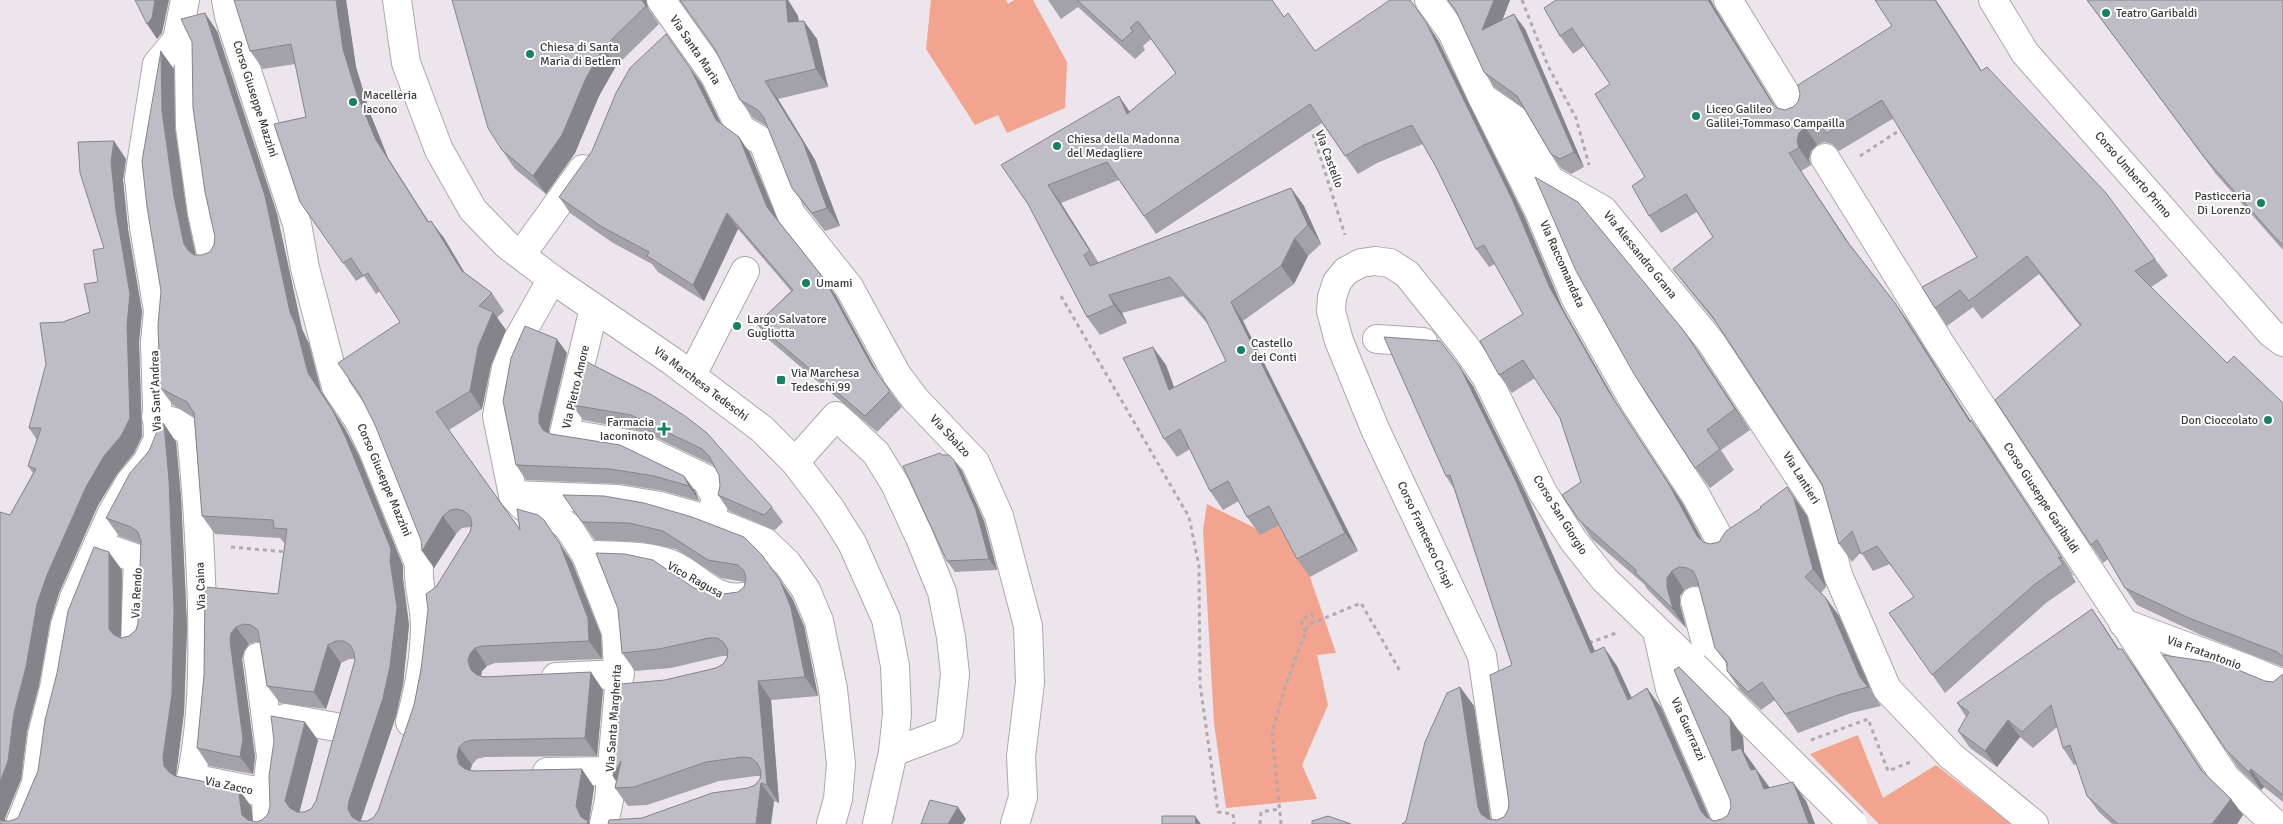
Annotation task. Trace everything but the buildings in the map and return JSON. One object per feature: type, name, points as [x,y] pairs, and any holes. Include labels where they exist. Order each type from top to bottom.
[{"type":"street","name":"Via Sant'Andrea","points":[[20,824],[36,783],[42,735],[54,688],[65,625],[74,598],[112,513],[130,482],[147,462],[158,439],[155,342],[158,311],[144,227],[139,178],[157,64],[177,40],[185,0]]},
{"type":"street","name":"Corso Giuseppe Mazzini","points":[[226,0],[229,16],[270,148],[296,224],[305,268],[336,387],[359,421],[373,450],[419,564],[418,576],[425,625],[418,686],[411,720],[402,748]]},
{"type":"street","name":"Via Marchesa Tedeschi","points":[[397,0],[406,63],[439,150],[473,210],[507,245],[552,279],[692,375],[762,429],[795,462],[830,508],[852,543],[886,618],[895,666],[898,714],[893,752],[877,824]]},
{"type":"street","name":"Via Santa Maria","points":[[661,0],[715,76],[741,129]]},
{"type":"street","name":"Via Raccomandata","points":[[1429,0],[1452,32],[1539,211],[1576,299],[1635,403],[1696,496],[1724,547]]},
{"type":"street","points":[[1728,0],[1797,112]]},
{"type":"street","name":"Corso Umberto Primo","points":[[1994,0],[2025,52],[2271,333],[2283,342]]},
{"type":"street","points":[[658,46],[680,26]]},
{"type":"street","points":[[177,40],[188,60],[190,127],[202,212],[212,258]]},
{"type":"street","points":[[1482,97],[1514,119],[1550,180],[1603,210]]},
{"type":"street","name":"Via Sbalzo","points":[[741,129],[762,142],[791,214],[849,287],[897,375],[914,399],[975,462],[999,516],[1028,626],[1030,683],[1021,756],[1023,797],[1015,824]]},
{"type":"street","points":[[521,255],[589,161],[596,144]]},
{"type":"street","name":"Corso Giuseppe Garibaldi","points":[[1830,165],[1941,345],[2226,778],[2275,824]]},
{"type":"street","name":"Via Alessandro Grana","points":[[1603,210],[1711,342],[1774,436]]},
{"type":"street","name":"Corso San Giorgio","points":[[1361,263],[1374,261],[1390,263],[1407,274],[1464,345],[1487,378],[1542,490],[1573,540],[1604,578],[1652,627],[1694,666],[1853,824]]},
{"type":"street","name":"Corso Francesco Crispi","points":[[1361,263],[1346,271],[1337,282],[1332,297],[1331,311],[1339,341],[1375,429],[1482,656],[1508,824]]},
{"type":"street","points":[[692,375],[745,271]]},
{"type":"street","points":[[552,279],[517,341],[506,368],[497,416],[514,495],[618,499],[660,506],[710,520],[765,542],[787,563],[806,590],[819,621],[833,689],[841,764],[838,799],[831,824]]},
{"type":"street","name":"Via Pietro Amore","points":[[594,308],[564,433],[635,444],[706,479],[716,498],[710,520]]},
{"type":"street","points":[[1377,339],[1464,345]]},
{"type":"street","points":[[795,462],[836,416],[876,453],[895,484],[942,592],[951,637],[955,674],[949,731],[893,752]]},
{"type":"street","name":"Via Caina","points":[[156,417],[174,422],[191,433],[198,499],[203,659],[199,741],[191,778]]},
{"type":"street","name":"Via Lantieri","points":[[1774,436],[1821,510],[1838,575],[1887,689],[1952,756],[2034,824]]},
{"type":"street","name":"Via Santa Margherita","points":[[514,495],[523,506],[537,514],[558,519],[568,527],[586,555],[616,632],[619,681],[611,772],[604,823]]},
{"type":"street","name":"Via Rendo","points":[[98,546],[138,559],[134,640]]},
{"type":"street","name":"Vico Ragusa","points":[[586,555],[645,557],[673,565],[703,586],[730,599],[743,597]]},
{"type":"street","points":[[1695,601],[1714,674],[1790,748]]},
{"type":"street","name":"Via Fratantonio","points":[[2123,623],[2283,684]]},
{"type":"street","name":"Via Guerrazzi","points":[[1652,627],[1670,689],[1729,824]]},
{"type":"street","points":[[258,658],[271,757],[266,793]]},
{"type":"street","points":[[534,678],[619,681],[646,685]]},
{"type":"street","points":[[329,754],[344,700]]},
{"type":"street","points":[[285,718],[336,727]]},
{"type":"street","points":[[524,772],[611,772]]},
{"type":"street","name":"Via Zacco","points":[[191,778],[266,793],[267,824]]},
{"type":"street","points":[[604,823],[632,822]]},
{"type":"path","name":"Via Alessandro Grana","points":[[1522,0],[1548,66],[1576,118],[1603,210]]},
{"type":"path","points":[[1830,165],[1909,125]]},
{"type":"path","name":"Via Castello","points":[[1307,126],[1313,134],[1345,235]]},
{"type":"path","points":[[1061,296],[1189,517],[1199,566],[1200,684],[1218,812],[1233,814],[1234,824]]},
{"type":"path","points":[[223,546],[292,552]]},
{"type":"path","points":[[1281,824],[1272,733],[1285,687],[1308,625],[1361,603],[1400,671]]},
{"type":"path","points":[[1305,632],[1301,620],[1312,614],[1315,622]]},
{"type":"path","points":[[1586,644],[1652,627]]},
{"type":"path","points":[[1790,748],[1868,719],[1888,771],[1915,761],[1911,752]]},
{"type":"path","points":[[1260,824],[1261,812],[1279,810]]},
{"type":"shaded area","points":[[931,0],[1006,0],[1008,4],[1014,0],[1033,0],[1067,62],[1065,108],[1007,133],[998,115],[975,125],[926,49]]},
{"type":"shaded area","points":[[1207,504],[1257,529],[1282,524],[1310,577],[1336,653],[1317,655],[1328,705],[1302,765],[1317,799],[1226,808],[1214,723],[1203,530]]},
{"type":"shaded area","points":[[1858,735],[1883,798],[1936,765],[2011,824],[1879,824],[1810,754]]},
{"type":"place","name":"Teatro Garibaldi","points":[[2106,13]]},
{"type":"place","name":"Chiesa di Santa Maria di Betlem","points":[[530,54]]},
{"type":"place","name":"Macelleria Iacono","points":[[353,102]]},
{"type":"place","name":"Liceo Galileo Galilei-Tommaso Campailla","points":[[1696,116]]},
{"type":"place","name":"Chiesa della Madonna del Medagliere","points":[[1057,146]]},
{"type":"place","name":"Pasticceria Di Lorenzo","points":[[2261,203]]},
{"type":"place","name":"Umami","points":[[806,283]]},
{"type":"place","name":"Largo Salvatore Gugliotta","points":[[737,326]]},
{"type":"place","name":"Castello dei Conti","points":[[1241,350]]},
{"type":"place","name":"Via Marchesa Tedeschi 99","points":[[781,380]]},
{"type":"place","name":"Don Cioccolato","points":[[2268,420]]},
{"type":"place","name":"Farmacia Iaconinoto","points":[[664,429]]}]
